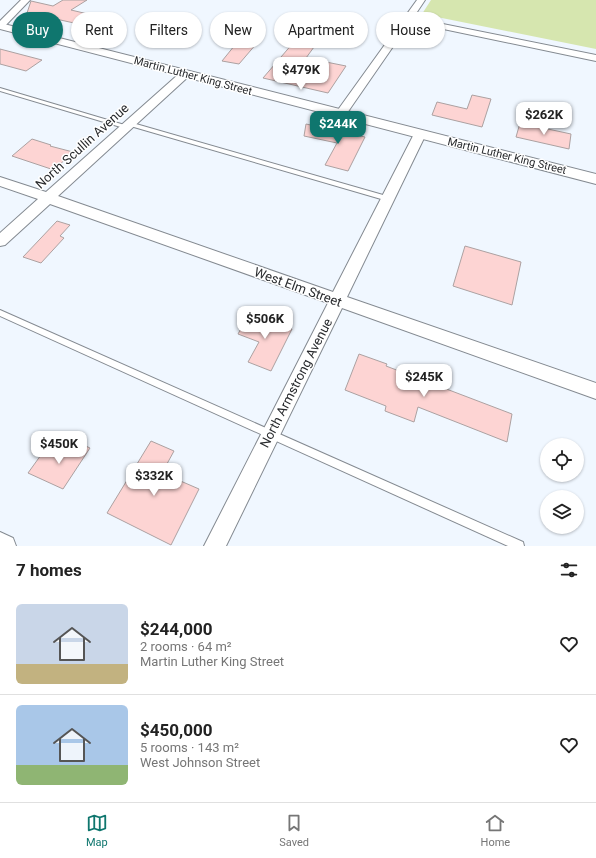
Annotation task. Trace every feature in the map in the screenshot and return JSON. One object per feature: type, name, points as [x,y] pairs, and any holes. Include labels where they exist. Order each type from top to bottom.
[{"type":"street","points":[[0,26],[26,0]]},
{"type":"street","points":[[413,12],[421,0]]},
{"type":"street","name":"Martin Luther King Street","points":[[0,26],[596,179]]},
{"type":"street","points":[[445,28],[596,58]]},
{"type":"street","points":[[341,114],[387,48]]},
{"type":"street","name":"North Scullin Avenue","points":[[0,241],[185,74]]},
{"type":"street","name":"North Armstrong Avenue","points":[[215,546],[420,134]]},
{"type":"street","name":"West Elm Street","points":[[0,181],[596,391]]},
{"type":"street","points":[[0,543],[5,546]]},
{"type":"lane","points":[[0,89],[388,198]]},
{"type":"lane","points":[[0,313],[519,546]]},
{"type":"green space","points":[[431,0],[596,0],[596,49],[445,19],[445,12],[423,12]]},
{"type":"building","points":[[63,0],[87,0],[71,10],[80,12],[71,12],[71,22],[63,21],[63,12],[27,12],[31,1],[53,6]]},
{"type":"building","points":[[233,48],[253,48],[239,64],[222,61]]},
{"type":"building","points":[[289,48],[313,48],[306,58],[346,66],[328,93],[263,78]]},
{"type":"building","points":[[0,49],[42,60],[26,71],[0,64]]},
{"type":"building","points":[[472,95],[491,99],[482,127],[432,115],[437,102],[467,109]]},
{"type":"building","points":[[520,123],[571,134],[569,149],[516,137]]},
{"type":"building","points":[[306,124],[365,137],[348,171],[325,165],[337,143],[304,136]]},
{"type":"building","points":[[32,139],[51,145],[50,146],[73,152],[54,170],[12,156]]},
{"type":"building","points":[[57,221],[70,225],[60,236],[64,238],[41,263],[23,257]]},
{"type":"building","points":[[465,246],[521,262],[512,305],[453,286]]},
{"type":"building","points":[[249,314],[292,329],[271,371],[248,362],[259,342],[238,334]]},
{"type":"building","points":[[359,354],[387,364],[386,366],[512,414],[507,442],[418,407],[414,422],[385,411],[386,406],[345,390]]},
{"type":"building","points":[[73,440],[90,448],[63,489],[28,473],[46,448],[63,455]]},
{"type":"building","points":[[151,441],[174,451],[162,473],[199,489],[171,545],[107,513]]}]
